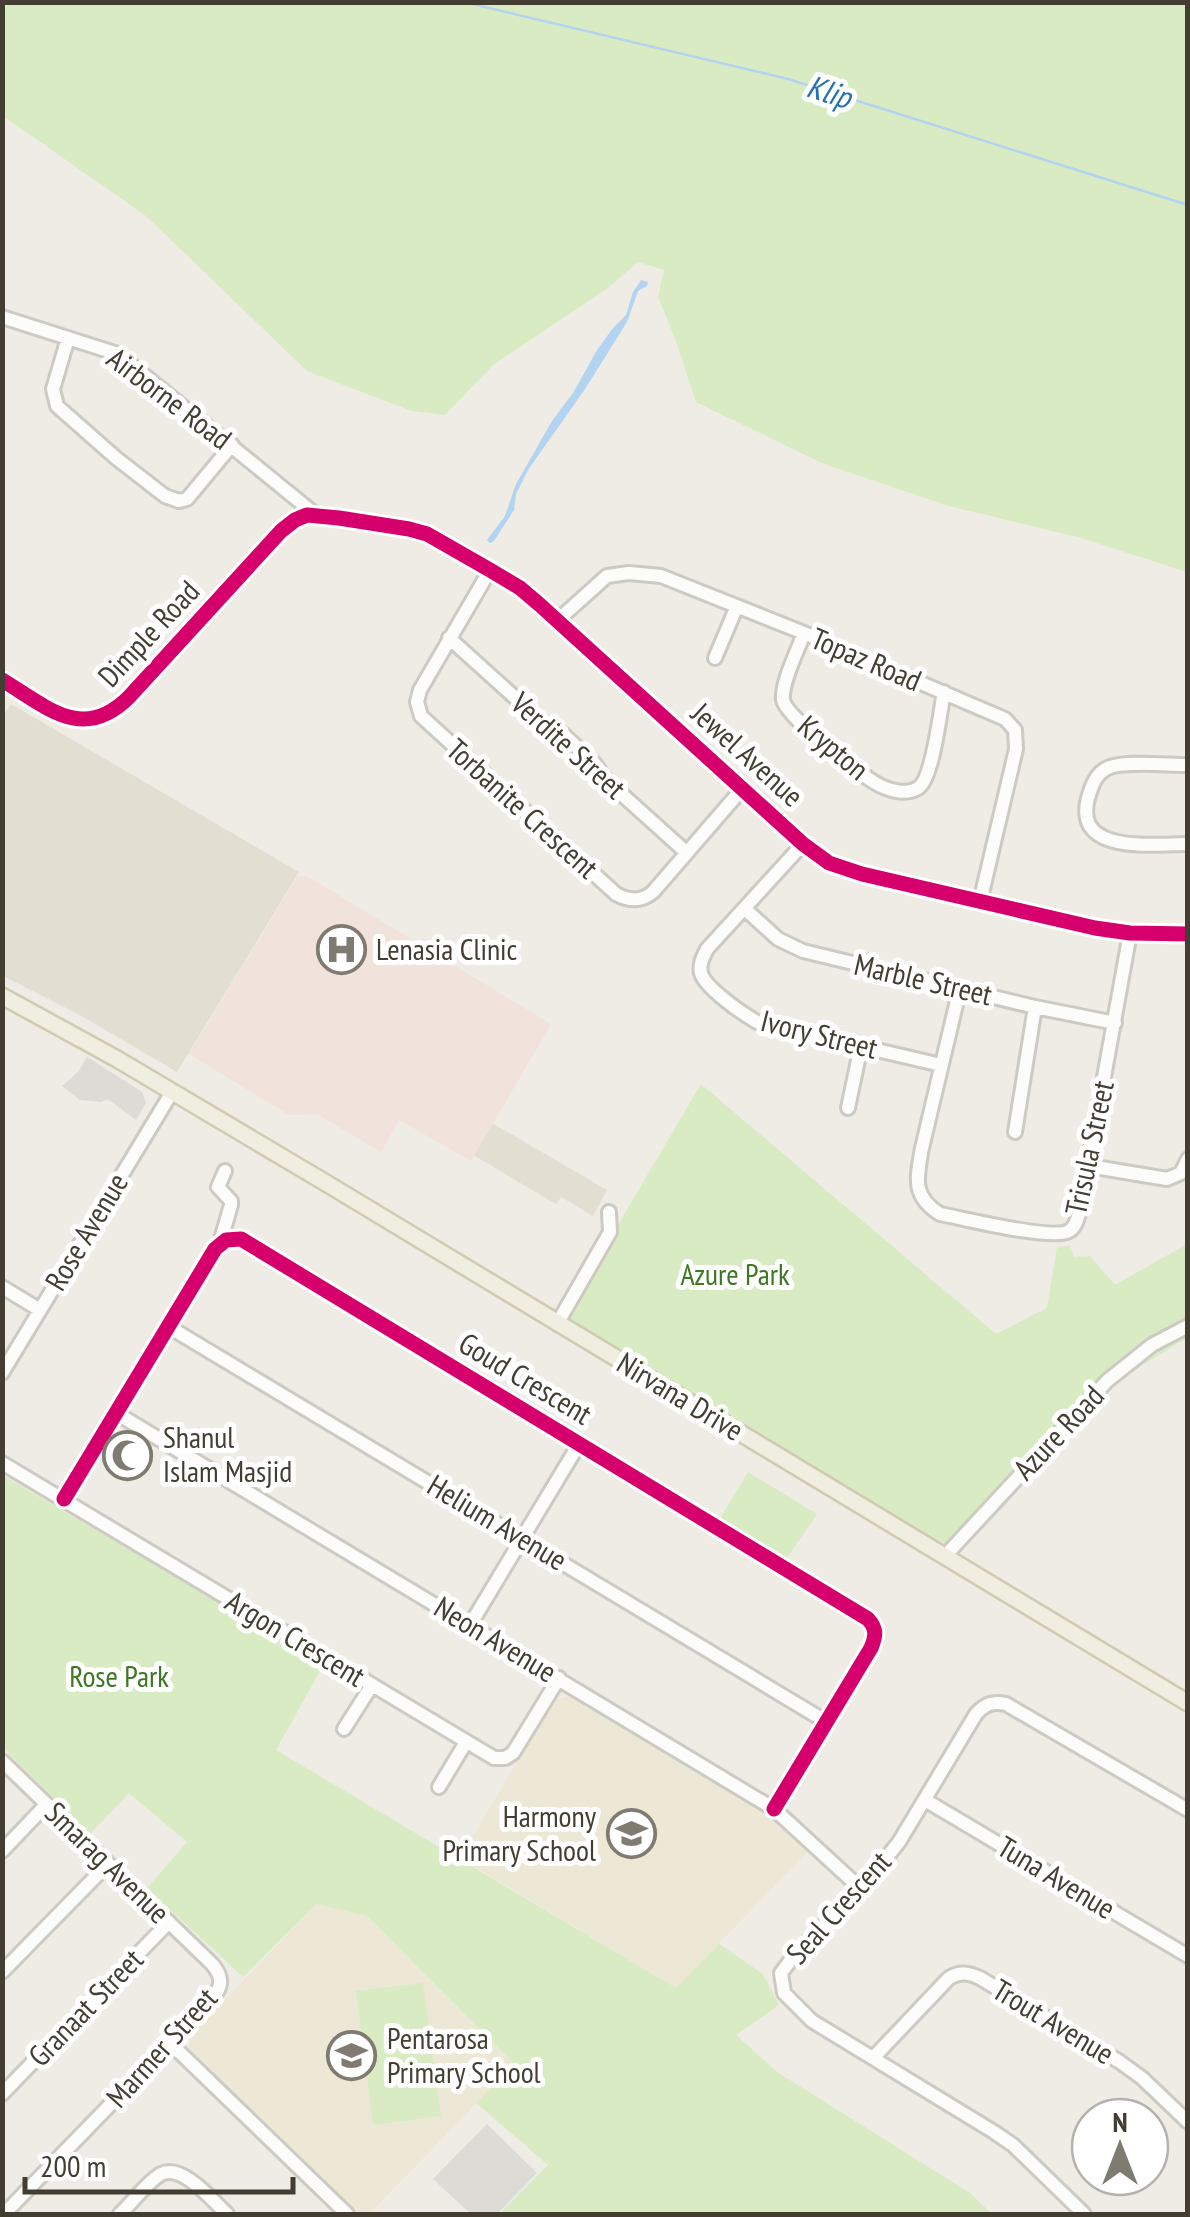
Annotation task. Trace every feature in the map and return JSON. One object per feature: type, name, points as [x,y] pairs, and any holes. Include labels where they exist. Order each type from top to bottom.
[{"type":"main road","name":"Nirvana Drive","points":[[2,996],[172,1092],[1188,1703]]},
{"type":"street","name":"Airborne Road","points":[[2,317],[108,350],[127,360],[316,515]]},
{"type":"street","points":[[68,338],[53,389],[57,406],[164,496],[179,501],[187,499],[232,445]]},
{"type":"street","name":"Jewel Avenue","points":[[316,515],[420,532],[520,588],[803,844],[842,868],[1095,928],[1130,934],[1188,934]]},
{"type":"street","name":"Dimple Road","points":[[2,680],[72,719],[93,720],[112,713],[282,531],[300,518],[316,515]]},
{"type":"street","name":"Torbanite Crescent","points":[[490,570],[420,690],[416,702],[421,716],[616,894],[633,900],[648,897],[742,788]]},
{"type":"street","name":"Topaz Road","points":[[558,620],[607,576],[661,576],[1005,719],[1015,730],[1016,749],[980,902]]},
{"type":"street","points":[[715,658],[737,606]]},
{"type":"street","name":"Krypton","points":[[804,633],[783,692],[787,710],[866,778],[887,788],[908,792],[923,784],[944,692]]},
{"type":"street","name":"Verdite Street","points":[[449,638],[541,721],[564,735],[687,853]]},
{"type":"street","points":[[1188,765],[1117,766],[1104,770],[1094,781],[1086,813],[1095,834],[1109,840],[1188,844]]},
{"type":"street","name":"Ivory Street","points":[[803,844],[707,949],[700,966],[704,979],[756,1022],[942,1065]]},
{"type":"street","name":"Marble Street","points":[[744,909],[778,940],[803,951],[1115,1023]]},
{"type":"street","name":"Trisula Street","points":[[960,988],[918,1174],[920,1192],[930,1208],[940,1214],[1023,1230],[1064,1233],[1076,1224],[1089,1166],[1130,934]]},
{"type":"street","points":[[1015,1132],[1035,1007]]},
{"type":"street","points":[[848,1108],[861,1046]]},
{"type":"street","name":"Rose Avenue","points":[[2,1373],[172,1092]]},
{"type":"street","points":[[1089,1166],[1167,1180],[1180,1173],[1188,1159]]},
{"type":"street","points":[[64,1499],[220,1243],[231,1205],[218,1188],[225,1171]]},
{"type":"street","points":[[557,1324],[610,1232],[610,1212]]},
{"type":"street","name":"Goud Crescent","points":[[220,1243],[240,1239],[872,1624],[876,1633],[872,1648],[774,1809]]},
{"type":"street","points":[[2,1287],[40,1310]]},
{"type":"street","name":"Helium Avenue","points":[[169,1326],[825,1721]]},
{"type":"street","name":"Azure Road","points":[[945,1556],[1107,1381],[1152,1345],[1188,1326]]},
{"type":"street","name":"Neon Avenue","points":[[116,1413],[774,1809],[860,1888]]},
{"type":"street","points":[[470,1625],[579,1444]]},
{"type":"street","name":"Argon Crescent","points":[[2,1463],[494,1758],[510,1756],[559,1678]]},
{"type":"street","points":[[344,1729],[372,1685]]},
{"type":"street","name":"Seal Crescent","points":[[1084,2214],[994,2132],[812,2021],[788,1999],[780,1979],[783,1968],[899,1842],[985,1705],[1001,1702],[1188,1810]]},
{"type":"street","points":[[439,1788],[466,1742]]},
{"type":"street","name":"Smarag Avenue","points":[[2,1762],[212,1964]]},
{"type":"street","name":"Tuna Avenue","points":[[925,1800],[1188,1956]]},
{"type":"street","points":[[2,1851],[46,1805]]},
{"type":"street","points":[[2,1972],[108,1864]]},
{"type":"street","name":"Granaat Street","points":[[2,2094],[169,1922]]},
{"type":"street","name":"Marmer Street","points":[[4,2214],[219,1992],[221,1978],[212,1964]]},
{"type":"street","name":"Trout Avenue","points":[[873,2058],[949,1978],[971,1974],[1120,2062],[1188,2122]]},
{"type":"street","points":[[171,2044],[346,2214]]},
{"type":"street","points":[[120,2214],[168,2172],[194,2183],[227,2214]]},
{"type":"shaded area","points":[[11,704],[299,872],[177,1072],[3,976],[2,718]]},
{"type":"shaded area","name":"Lenasia Clinic","points":[[307,876],[551,1024],[471,1161],[399,1120],[381,1152],[317,1114],[289,1115],[189,1054],[297,877]]},
{"type":"shaded area","points":[[87,1057],[142,1092],[146,1103],[136,1120],[108,1099],[80,1100],[62,1086],[79,1071]]},
{"type":"shaded area","points":[[492,1123],[607,1190],[593,1216],[561,1197],[556,1204],[473,1155]]},
{"type":"shaded area","name":"Harmony Primary School","points":[[568,1696],[770,1817],[807,1852],[676,1988],[460,1858],[553,1701]]},
{"type":"shaded area","name":"Pentarosa Primary School","points":[[316,1904],[367,1916],[514,2065],[369,2214],[359,2214],[189,2048],[191,2036]]},
{"type":"shaded area","points":[[487,2124],[537,2173],[497,2214],[471,2214],[433,2179]]},
{"type":"green space","points":[[3,2],[1187,3],[1187,572],[1081,538],[949,506],[824,464],[696,402],[658,297],[664,270],[638,262],[608,288],[493,365],[445,415],[412,411],[307,371],[146,216],[3,116]]},
{"type":"green space","name":"Azure Park","points":[[701,1084],[996,1334],[1047,1308],[1057,1247],[1070,1246],[1074,1257],[1090,1256],[1115,1285],[1187,1244],[1187,1338],[1077,1405],[955,1538],[948,1543],[931,1540],[569,1318],[569,1308]]},
{"type":"green space","points":[[748,1472],[817,1514],[785,1561],[719,1520]]},
{"type":"green space","name":"Rose Park","points":[[2,1475],[324,1664],[276,1750],[676,1988],[719,1944],[763,1974],[779,2005],[736,2035],[777,2072],[970,2193],[992,2214],[499,2214],[548,2165],[476,2103],[514,2064],[367,1916],[316,1904],[243,1977],[147,1888],[187,1842],[129,1793],[90,1834],[3,1748]]},
{"type":"green space","points":[[423,1983],[441,2116],[373,2125],[356,1991]]},
{"type":"water","points":[[641,280],[648,282],[647,286],[638,291],[627,322],[528,470],[516,494],[514,510],[490,543],[487,540],[505,516],[516,484],[552,421],[597,350],[626,315]]},
{"type":"waterway","name":"Klip","points":[[464,2],[788,79],[1188,205]]},
{"type":"cycle path","points":[[2,680],[65,716],[96,718],[129,697],[295,520],[307,515],[409,529],[427,534],[520,588],[803,844],[829,863],[1095,928],[1188,934]]},
{"type":"cycle path","points":[[64,1499],[215,1249],[226,1240],[241,1239],[868,1619],[875,1633],[871,1648],[774,1809]]},
{"type":"place","name":"Lenasia Clinic","points":[[341,950]]},
{"type":"place","name":"Shanul Islam Masjid","points":[[128,1455]]},
{"type":"place","name":"Harmony Primary School","points":[[631,1834]]},
{"type":"place","name":"Pentarosa Primary School","points":[[352,2056]]}]
